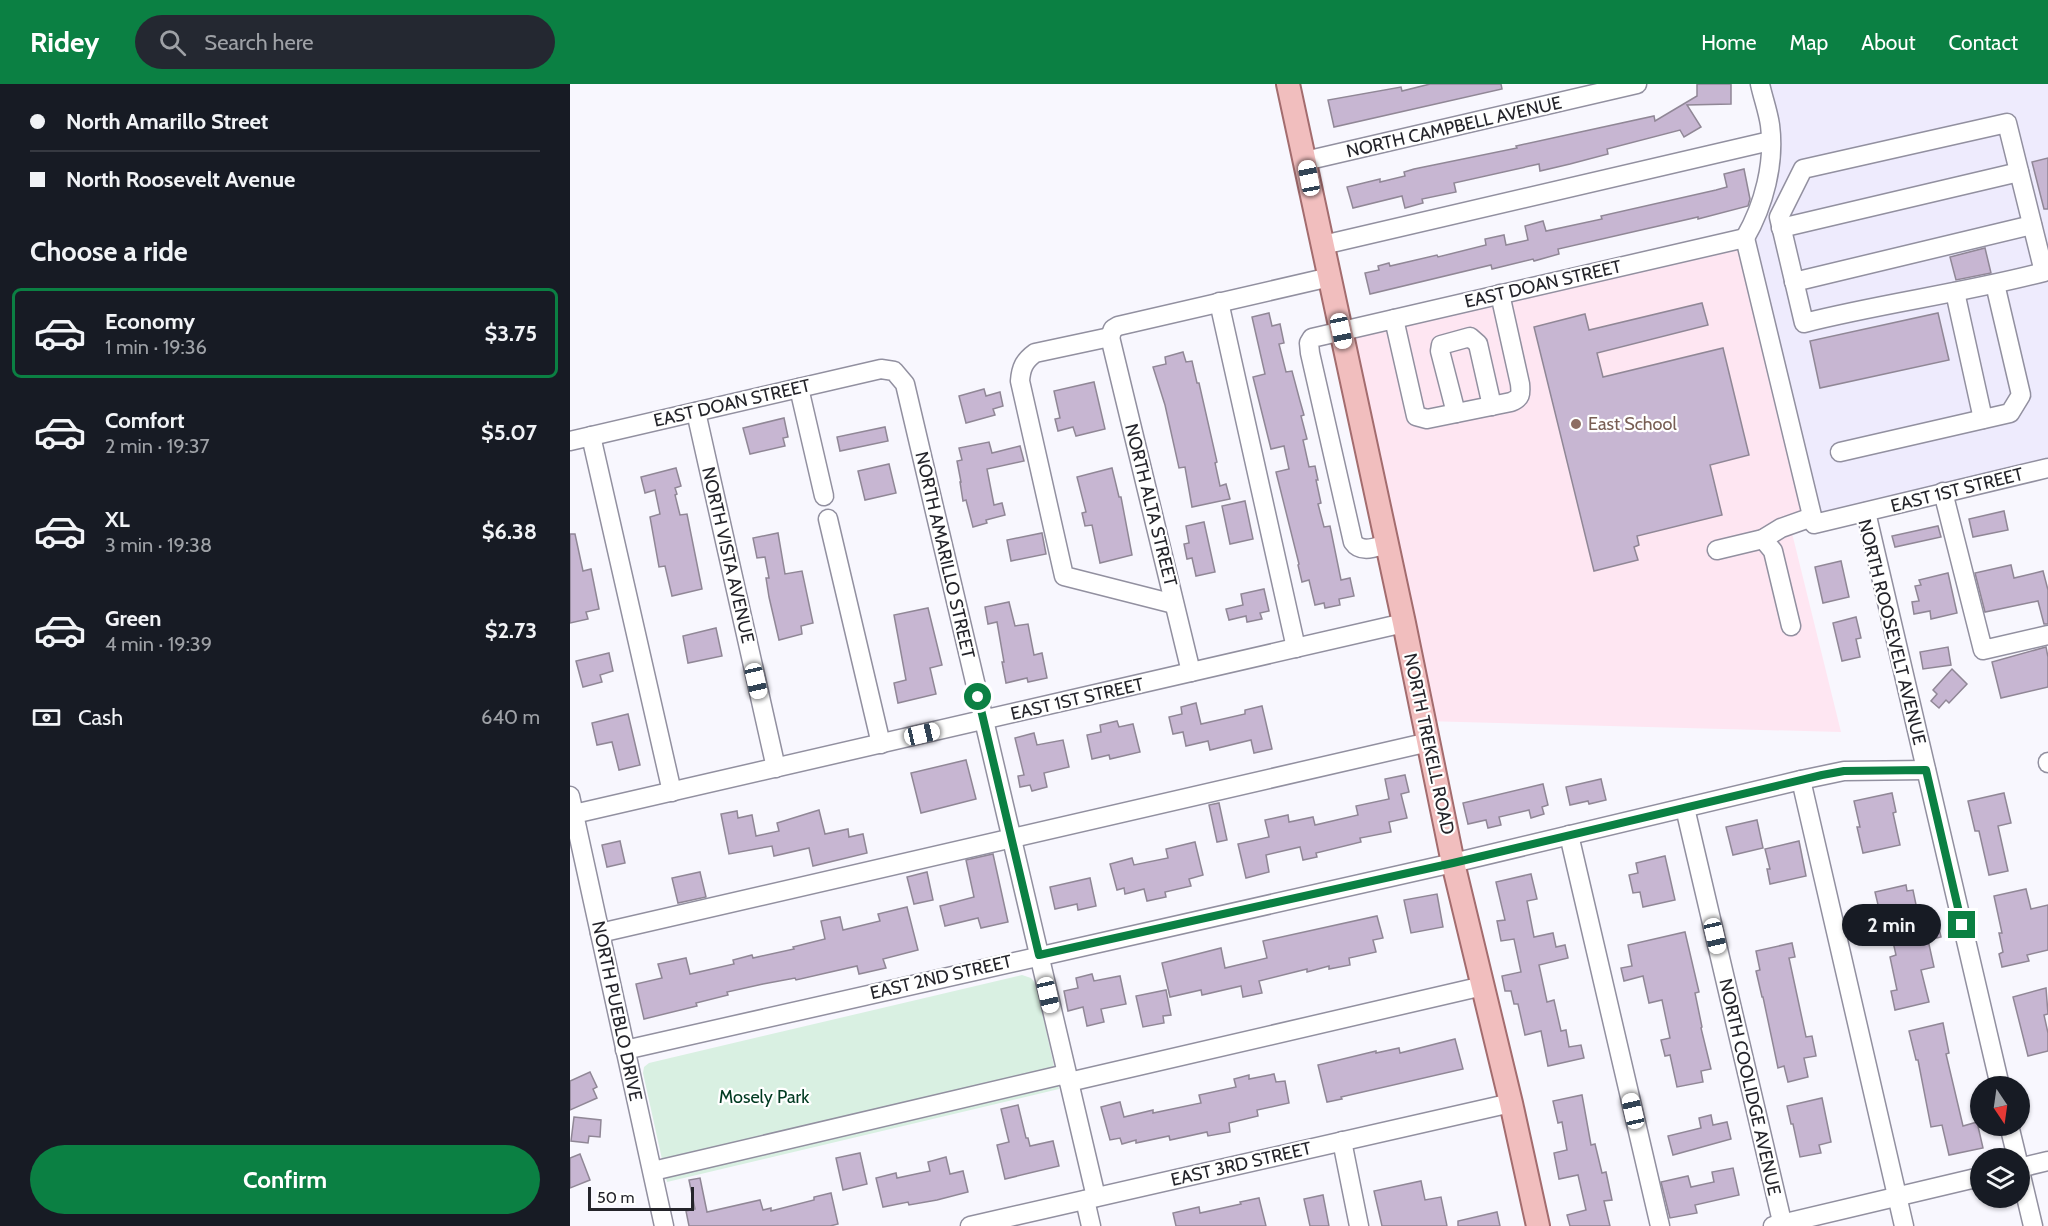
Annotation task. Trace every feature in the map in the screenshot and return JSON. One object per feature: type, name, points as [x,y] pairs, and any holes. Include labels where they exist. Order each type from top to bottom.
[{"type":"main road","name":"NORTH TREKELL ROAD","points":[[1288,84],[1453,863],[1538,1226]]},
{"type":"street","name":"NORTH CAMPBELL AVENUE","points":[[1305,161],[1637,84]]},
{"type":"street","points":[[1717,550],[1763,539],[1780,528],[1812,517],[1746,238],[1756,220],[1770,167],[1770,126],[1760,84]]},
{"type":"street","points":[[2007,123],[2019,172],[2046,272],[1955,292],[1885,304],[1804,323],[1779,217],[1803,169],[2007,123]]},
{"type":"street","points":[[1323,245],[1770,141]]},
{"type":"street","points":[[1781,228],[2019,172]]},
{"type":"street","points":[[1794,282],[2032,225]]},
{"type":"street","name":"EAST DOAN STREET","points":[[1387,544],[1363,549],[1357,548],[1353,542],[1310,353],[1309,343],[1312,338],[1746,238]]},
{"type":"street","points":[[1174,604],[1064,576],[1020,381],[1021,369],[1026,359],[1035,353],[1110,337],[1113,329],[1118,326],[1330,277]]},
{"type":"street","points":[[1840,452],[2010,413],[2021,395],[1995,284]]},
{"type":"street","points":[[1955,292],[1983,419]]},
{"type":"street","points":[[1394,319],[1414,411],[1420,418],[1427,419],[1511,402],[1519,399],[1521,395],[1520,384],[1500,294]]},
{"type":"street","points":[[1219,302],[1296,648]]},
{"type":"street","name":"NORTH ALTA STREET","points":[[1110,337],[1191,672]]},
{"type":"street","points":[[1456,413],[1440,351],[1441,345],[1470,337],[1478,344],[1492,406]]},
{"type":"street","name":"EAST DOAN STREET","points":[[570,441],[881,369],[894,371]]},
{"type":"street","name":"NORTH AMARILLO STREET","points":[[894,371],[905,384],[1068,1078],[1090,1199],[1091,1226]]},
{"type":"street","points":[[799,388],[824,496]]},
{"type":"street","name":"NORTH VISTA AVENUE","points":[[696,412],[776,768]]},
{"type":"street","points":[[591,436],[672,792]]},
{"type":"street","name":"EAST 1ST STREET","points":[[1866,512],[2048,468]]},
{"type":"street","points":[[1943,492],[1983,650],[2048,635]]},
{"type":"street","name":"NORTH ROOSEVELT AVENUE","points":[[1812,517],[1814,524],[1866,512],[1998,1076]]},
{"type":"street","points":[[828,519],[881,744]]},
{"type":"street","points":[[1763,539],[1773,551],[1791,626]]},
{"type":"street","name":"EAST 1ST STREET","points":[[572,805],[672,792],[1404,623]]},
{"type":"street","points":[[600,933],[1429,742]]},
{"type":"street","name":"EAST 2ND STREET","points":[[626,1050],[1453,863],[1800,780],[1844,771],[1926,770]]},
{"type":"street","points":[[1800,780],[1905,1226]]},
{"type":"street","name":"NORTH PUEBLO DRIVE","points":[[572,805],[664,1226]]},
{"type":"street","name":"NORTH COOLIDGE AVENUE","points":[[1685,807],[1779,1225]]},
{"type":"street","points":[[1569,835],[1660,1226]]},
{"type":"street","points":[[652,1171],[1483,986]]},
{"type":"street","name":"EAST 3RD STREET","points":[[970,1226],[1511,1103]]},
{"type":"street","points":[[1342,1141],[1359,1226]]},
{"type":"street","points":[[2030,1165],[2048,1161]]},
{"type":"street","points":[[1779,1225],[1970,1179]]},
{"type":"street","points":[[2029,1208],[2033,1226]]},
{"type":"shaded area","points":[[1760,84],[2048,84],[2048,468],[1814,524],[1745,238],[1770,167]]},
{"type":"shaded area","name":"East School","points":[[1745,238],[1814,524],[1791,529],[1841,732],[1424,721],[1341,331]]},
{"type":"green space","name":"Mosely Park","points":[[1022,975],[1031,978],[1036,984],[1059,1089],[667,1182],[643,1073],[644,1067],[649,1063]]},
{"type":"building","points":[[1430,84],[1501,84],[1502,89],[1334,127],[1328,100],[1401,87],[1402,91]]},
{"type":"building","points":[[1697,84],[1731,84],[1731,104],[1687,105],[1701,127],[1684,137],[1680,130],[1607,149],[1608,154],[1570,164],[1540,171],[1539,164],[1454,183],[1456,192],[1422,199],[1423,203],[1405,208],[1402,196],[1353,208],[1347,187],[1380,179],[1380,182],[1405,176],[1404,172],[1414,169],[1654,116],[1655,121],[1697,96]]},
{"type":"building","points":[[2048,158],[2048,209],[2044,209],[2032,162]]},
{"type":"building","points":[[1744,169],[1750,199],[1748,206],[1558,249],[1559,254],[1534,261],[1533,259],[1492,269],[1491,265],[1370,294],[1365,273],[1379,270],[1378,266],[1389,263],[1390,266],[1437,255],[1438,257],[1486,245],[1485,239],[1504,235],[1506,245],[1528,240],[1525,226],[1543,221],[1546,231],[1716,190],[1727,187],[1724,174]]},
{"type":"building","points":[[1985,248],[1991,273],[1956,280],[1950,257]]},
{"type":"building","points":[[1702,303],[1708,325],[1597,353],[1603,377],[1723,348],[1749,455],[1710,465],[1722,515],[1637,536],[1639,545],[1634,547],[1638,560],[1594,571],[1534,327],[1585,314],[1589,330]]},
{"type":"building","points":[[1269,313],[1272,326],[1280,324],[1284,343],[1279,344],[1286,372],[1292,371],[1304,415],[1301,416],[1307,439],[1303,440],[1309,467],[1315,466],[1321,503],[1318,504],[1324,527],[1330,526],[1341,580],[1350,578],[1354,596],[1339,599],[1340,605],[1325,608],[1324,603],[1315,605],[1309,580],[1302,582],[1276,472],[1289,469],[1284,446],[1271,449],[1253,377],[1265,374],[1252,317]]},
{"type":"building","points":[[1938,313],[1949,360],[1820,388],[1810,341]]},
{"type":"building","points":[[1183,352],[1186,362],[1192,361],[1217,462],[1215,463],[1220,486],[1226,484],[1230,499],[1192,507],[1185,467],[1179,468],[1165,405],[1153,367],[1166,364],[1165,357]]},
{"type":"building","points":[[1094,382],[1105,429],[1076,436],[1073,427],[1058,431],[1055,419],[1060,418],[1054,391]]},
{"type":"building","points":[[984,389],[986,396],[1000,392],[1003,406],[993,409],[995,415],[966,423],[959,396]]},
{"type":"building","points":[[784,418],[788,437],[783,438],[785,446],[750,454],[743,428]]},
{"type":"building","points":[[885,427],[888,441],[840,451],[837,437]]},
{"type":"building","points":[[989,442],[992,453],[1020,446],[1024,461],[987,469],[994,505],[1002,503],[1005,515],[986,520],[987,523],[973,527],[966,500],[963,501],[957,461],[962,460],[959,448]]},
{"type":"building","points":[[889,464],[896,493],[865,500],[858,471]]},
{"type":"building","points":[[676,468],[681,486],[675,488],[677,494],[675,495],[680,515],[687,514],[702,589],[672,596],[665,566],[659,567],[650,517],[660,514],[655,490],[645,493],[641,477]]},
{"type":"building","points":[[1112,468],[1119,497],[1121,497],[1132,555],[1100,563],[1092,525],[1085,526],[1082,513],[1086,512],[1077,477]]},
{"type":"building","points":[[1245,501],[1253,539],[1230,544],[1222,506]]},
{"type":"building","points":[[2004,511],[2008,530],[1973,537],[1969,519]]},
{"type":"building","points":[[1204,522],[1215,572],[1196,576],[1192,558],[1187,559],[1184,544],[1189,543],[1186,526]]},
{"type":"building","points":[[1938,526],[1941,537],[1895,547],[1892,536]]},
{"type":"building","points":[[778,533],[785,574],[802,571],[813,623],[801,626],[802,634],[779,640],[769,597],[766,578],[769,578],[765,557],[757,558],[753,538]]},
{"type":"building","points":[[1042,533],[1046,554],[1011,561],[1007,540]]},
{"type":"building","points":[[570,534],[575,534],[583,571],[591,569],[599,609],[586,612],[588,619],[570,623]]},
{"type":"building","points":[[1841,561],[1849,597],[1823,603],[1815,567]]},
{"type":"building","points":[[2011,565],[2014,578],[2043,571],[2048,590],[2048,624],[2044,624],[2038,601],[1985,612],[1975,573]]},
{"type":"building","points":[[1948,573],[1957,613],[1931,619],[1930,611],[1914,614],[1912,602],[1919,601],[1915,586],[1921,585],[1919,580]]},
{"type":"building","points":[[1264,589],[1269,611],[1260,613],[1262,619],[1247,622],[1246,616],[1229,620],[1226,609],[1243,605],[1241,594]]},
{"type":"building","points":[[1009,602],[1015,626],[1028,624],[1034,655],[1042,653],[1047,678],[1028,682],[1027,678],[1006,683],[997,622],[988,624],[985,607]]},
{"type":"building","points":[[928,608],[942,665],[930,668],[936,694],[898,703],[894,683],[906,680],[894,615]]},
{"type":"building","points":[[1856,617],[1861,638],[1856,639],[1860,657],[1842,661],[1833,623]]},
{"type":"building","points":[[716,628],[722,656],[688,663],[683,636]]},
{"type":"building","points":[[1948,647],[1951,665],[1923,669],[1920,652]]},
{"type":"building","points":[[2046,647],[2048,687],[2001,698],[1992,662]]},
{"type":"building","points":[[609,653],[613,671],[600,675],[602,682],[583,687],[576,661]]},
{"type":"building","points":[[1952,669],[1967,684],[1949,703],[1946,700],[1939,708],[1931,701],[1937,694],[1933,690]]},
{"type":"building","points":[[1196,703],[1201,724],[1245,714],[1245,710],[1262,706],[1272,749],[1254,753],[1251,740],[1210,750],[1208,741],[1186,746],[1183,732],[1173,734],[1169,717],[1182,714],[1181,707]]},
{"type":"building","points":[[628,714],[640,765],[619,770],[612,742],[597,745],[592,723]]},
{"type":"building","points":[[1117,721],[1119,727],[1133,724],[1140,752],[1110,759],[1109,755],[1092,759],[1087,735],[1101,732],[1100,725]]},
{"type":"building","points":[[1034,733],[1037,745],[1063,740],[1069,767],[1044,773],[1047,787],[1032,791],[1030,785],[1020,787],[1018,776],[1024,775],[1015,738]]},
{"type":"building","points":[[966,760],[976,799],[921,813],[911,773]]},
{"type":"building","points":[[1405,775],[1409,792],[1401,794],[1407,818],[1389,822],[1391,832],[1360,838],[1361,842],[1316,853],[1317,857],[1303,860],[1300,847],[1266,855],[1269,872],[1246,878],[1238,844],[1269,837],[1265,820],[1288,815],[1289,822],[1313,817],[1315,825],[1358,815],[1356,806],[1389,799],[1385,779]]},
{"type":"building","points":[[1601,779],[1606,800],[1570,805],[1566,787]]},
{"type":"building","points":[[1543,784],[1548,805],[1542,807],[1544,814],[1531,818],[1529,810],[1499,817],[1501,825],[1488,828],[1486,820],[1468,824],[1463,803]]},
{"type":"building","points":[[1892,793],[1896,812],[1893,813],[1900,845],[1863,853],[1854,801]]},
{"type":"building","points":[[2004,793],[2011,823],[1998,826],[2008,871],[1989,875],[1979,831],[1975,831],[1968,801]]},
{"type":"building","points":[[1219,803],[1227,840],[1217,842],[1209,805]]},
{"type":"building","points":[[819,810],[825,834],[848,829],[849,837],[863,834],[867,853],[813,866],[809,848],[774,856],[772,846],[729,854],[721,814],[737,811],[738,818],[752,815],[756,836],[779,831],[777,823]]},
{"type":"building","points":[[1757,820],[1763,848],[1733,855],[1726,827]]},
{"type":"building","points":[[620,841],[625,863],[607,867],[602,845]]},
{"type":"building","points":[[1799,841],[1806,876],[1770,884],[1767,869],[1770,869],[1765,849]]},
{"type":"building","points":[[1195,842],[1203,875],[1189,879],[1191,886],[1165,892],[1166,897],[1147,901],[1144,889],[1125,894],[1124,888],[1117,890],[1110,864],[1132,858],[1134,865],[1168,858],[1166,849]]},
{"type":"building","points":[[993,854],[1008,922],[981,928],[978,918],[945,926],[940,906],[974,897],[966,860]]},
{"type":"building","points":[[1665,856],[1675,900],[1643,907],[1640,892],[1633,893],[1629,875],[1638,873],[1636,863]]},
{"type":"building","points":[[700,872],[706,897],[678,903],[672,878]]},
{"type":"building","points":[[927,872],[933,900],[914,904],[907,877]]},
{"type":"building","points":[[1531,874],[1537,899],[1527,901],[1534,937],[1553,933],[1556,947],[1565,945],[1568,958],[1539,965],[1547,1002],[1554,1000],[1561,1031],[1566,1030],[1569,1047],[1581,1045],[1584,1058],[1548,1066],[1541,1031],[1525,1035],[1518,1004],[1514,1004],[1511,991],[1505,991],[1502,976],[1521,972],[1514,939],[1501,941],[1497,921],[1505,920],[1496,882]]},
{"type":"building","points":[[1090,878],[1096,906],[1078,910],[1077,904],[1055,909],[1050,887]]},
{"type":"building","points":[[1906,885],[1907,891],[1913,890],[1920,924],[1937,920],[1941,937],[1928,940],[1934,967],[1921,970],[1929,1002],[1895,1010],[1891,991],[1897,990],[1890,957],[1896,955],[1886,911],[1880,913],[1875,892]]},
{"type":"building","points":[[2026,889],[2031,909],[2048,905],[2048,950],[2027,955],[2029,961],[2002,967],[1999,954],[2003,952],[1999,933],[2002,933],[1994,896]]},
{"type":"building","points":[[1437,894],[1443,927],[1411,933],[1404,900]]},
{"type":"building","points":[[907,907],[918,950],[883,959],[886,968],[859,974],[857,966],[796,980],[795,978],[763,984],[727,992],[728,995],[696,1003],[697,1006],[644,1019],[636,984],[662,978],[658,964],[686,958],[690,974],[734,964],[733,960],[794,949],[793,947],[825,939],[821,921],[840,917],[843,930],[880,921],[878,914]]},
{"type":"building","points":[[1377,916],[1383,938],[1373,940],[1376,952],[1349,958],[1350,965],[1329,969],[1329,966],[1307,972],[1307,969],[1259,981],[1262,993],[1243,997],[1241,986],[1202,995],[1201,990],[1170,997],[1162,963],[1221,948],[1225,968],[1267,958],[1263,941]]},
{"type":"building","points":[[1685,932],[1699,992],[1695,993],[1711,1069],[1701,1071],[1703,1082],[1677,1087],[1670,1055],[1665,1056],[1661,1040],[1670,1038],[1662,1000],[1649,1003],[1643,976],[1624,981],[1621,968],[1632,966],[1628,945]]},
{"type":"building","points":[[1792,943],[1795,957],[1789,958],[1806,1037],[1812,1036],[1816,1056],[1804,1058],[1808,1077],[1788,1082],[1784,1066],[1778,1068],[1756,971],[1760,970],[1756,951]]},
{"type":"building","points":[[1092,974],[1094,981],[1120,976],[1126,1004],[1101,1009],[1104,1022],[1087,1026],[1083,1007],[1068,1011],[1064,991],[1078,988],[1076,978]]},
{"type":"building","points":[[2046,988],[2048,1014],[2044,1015],[2048,1033],[2048,1051],[2028,1056],[2013,997]]},
{"type":"building","points":[[1166,990],[1171,1015],[1163,1016],[1164,1023],[1143,1027],[1136,996]]},
{"type":"building","points":[[1943,1023],[1949,1053],[1946,1054],[1963,1126],[1970,1124],[1970,1136],[1980,1136],[1983,1148],[1970,1148],[1970,1151],[1949,1155],[1942,1125],[1931,1127],[1918,1060],[1916,1060],[1909,1031]]},
{"type":"building","points":[[1455,1039],[1463,1069],[1327,1102],[1318,1065],[1376,1051],[1376,1053],[1399,1048],[1400,1053]]},
{"type":"building","points":[[590,1072],[597,1087],[593,1089],[597,1098],[570,1110],[570,1081]]},
{"type":"building","points":[[1274,1074],[1276,1082],[1285,1081],[1289,1103],[1257,1110],[1258,1116],[1229,1123],[1230,1132],[1208,1136],[1207,1132],[1170,1140],[1169,1136],[1122,1144],[1120,1138],[1110,1140],[1101,1107],[1120,1102],[1124,1117],[1153,1110],[1153,1113],[1201,1103],[1199,1095],[1236,1087],[1234,1079],[1249,1075],[1249,1079]]},
{"type":"building","points":[[1582,1095],[1591,1145],[1595,1144],[1602,1173],[1606,1172],[1612,1200],[1604,1201],[1610,1226],[1570,1226],[1567,1215],[1586,1210],[1578,1175],[1559,1179],[1554,1153],[1567,1150],[1562,1122],[1558,1123],[1553,1101]]},
{"type":"building","points":[[1822,1098],[1831,1142],[1819,1145],[1821,1153],[1800,1157],[1787,1106]]},
{"type":"building","points":[[1018,1105],[1030,1146],[1053,1141],[1059,1166],[1005,1179],[997,1145],[1009,1142],[1001,1109]]},
{"type":"building","points":[[1711,1115],[1713,1125],[1727,1122],[1731,1139],[1673,1155],[1668,1136],[1701,1128],[1699,1118]]},
{"type":"building","points":[[574,1117],[601,1120],[600,1137],[589,1136],[588,1143],[571,1141]]},
{"type":"building","points":[[860,1153],[867,1184],[843,1190],[836,1158]]},
{"type":"building","points":[[580,1154],[590,1180],[570,1188],[570,1158]]},
{"type":"building","points":[[946,1157],[950,1174],[963,1171],[968,1192],[909,1205],[908,1202],[883,1207],[876,1178],[896,1173],[897,1178],[930,1171],[928,1162]]},
{"type":"building","points":[[1733,1168],[1739,1195],[1695,1205],[1697,1213],[1670,1218],[1661,1182],[1688,1176],[1691,1187],[1714,1182],[1712,1172]]},
{"type":"building","points":[[700,1178],[707,1212],[760,1200],[763,1210],[771,1208],[771,1211],[814,1200],[814,1197],[831,1193],[838,1224],[830,1226],[689,1226],[686,1211],[695,1209],[689,1180]]},
{"type":"building","points":[[1421,1181],[1425,1200],[1441,1197],[1447,1226],[1382,1226],[1374,1191]]},
{"type":"building","points":[[1323,1195],[1329,1226],[1310,1226],[1304,1199]]},
{"type":"building","points":[[1259,1198],[1266,1226],[1176,1226],[1173,1213],[1199,1207],[1200,1213]]},
{"type":"building","points":[[1497,1212],[1500,1226],[1458,1226],[1458,1221]]},
{"type":"place","name":"East School","points":[[1576,424]]},
{"type":"route","points":[[978,697],[1039,955],[1453,863],[1844,771],[1926,770],[1962,925]]}]
